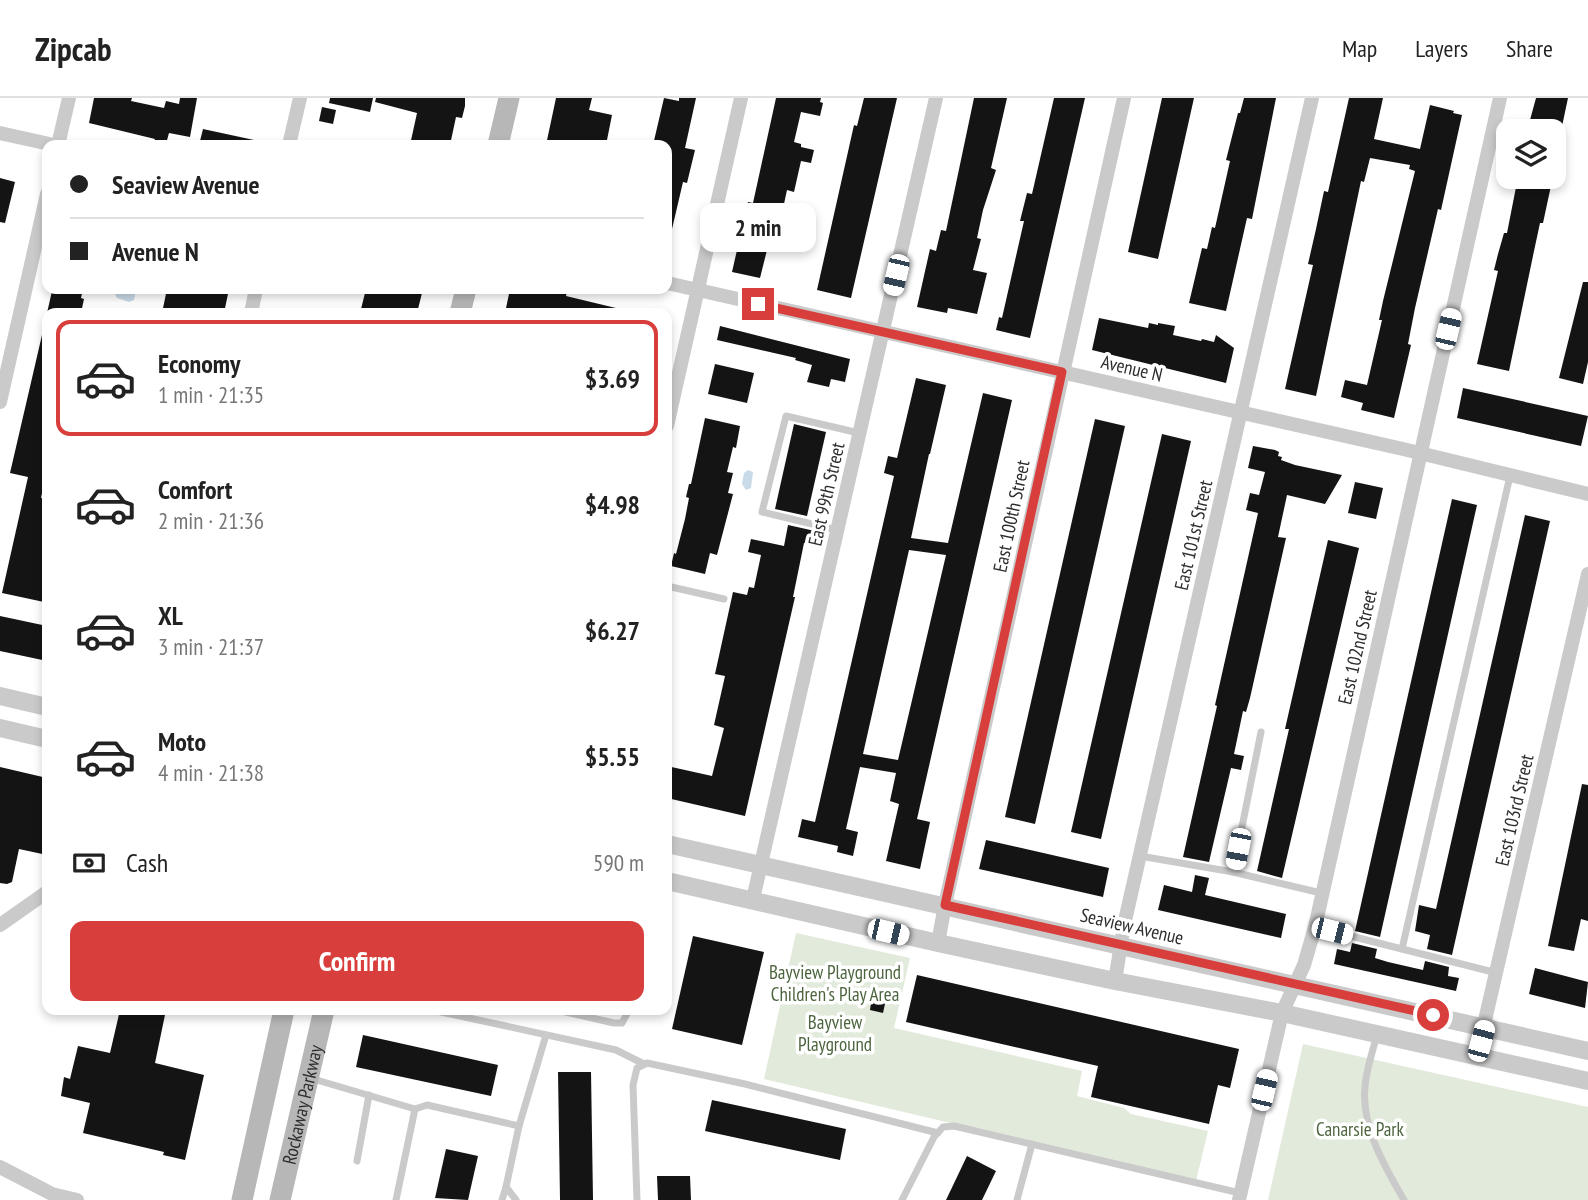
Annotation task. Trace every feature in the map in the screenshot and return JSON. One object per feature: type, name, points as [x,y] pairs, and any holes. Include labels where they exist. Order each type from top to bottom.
[{"type":"main road","points":[[499,140],[509,98]]},
{"type":"main road","name":"Rockaway Parkway","points":[[242,1200],[283,1015]]},
{"type":"main road","name":"Rockaway Parkway","points":[[280,1200],[323,1015]]},
{"type":"street","points":[[57,140],[69,98]]},
{"type":"street","points":[[290,140],[300,98]]},
{"type":"street","points":[[672,404],[741,98]]},
{"type":"street","name":"East 99th Street","points":[[753,900],[936,98]]},
{"type":"street","name":"East 100th Street","points":[[938,943],[1124,98]]},
{"type":"street","name":"East 101st Street","points":[[1115,981],[1120,945],[1312,98]]},
{"type":"street","name":"East 102nd Street","points":[[1239,1196],[1282,1013],[1304,965],[1315,927],[1500,98]]},
{"type":"street","points":[[0,133],[42,142]]},
{"type":"street","points":[[0,402],[42,216]]},
{"type":"street","name":"Avenue N","points":[[672,284],[1420,453],[1588,494]]},
{"type":"street","name":"East 103rd Street","points":[[1477,1055],[1588,574]]},
{"type":"street","points":[[0,696],[42,706]]},
{"type":"street","points":[[0,728],[42,738]]},
{"type":"street","name":"Seaview Avenue","points":[[672,845],[1588,1051]]},
{"type":"street","points":[[672,882],[938,943],[1378,1033],[1588,1081]]},
{"type":"street","points":[[0,925],[42,896]]},
{"type":"street","points":[[0,1167],[51,1197],[77,1200]]},
{"type":"lane","points":[[838,530],[762,512],[786,416],[860,433]]},
{"type":"lane","points":[[1402,948],[1510,476]]},
{"type":"lane","points":[[672,587],[724,599]]},
{"type":"lane","points":[[1233,872],[1261,732]]},
{"type":"lane","points":[[1140,856],[1233,872],[1321,892]]},
{"type":"lane","points":[[1315,927],[1497,973]]},
{"type":"lane","points":[[455,1015],[617,1050],[644,1065]]},
{"type":"lane","points":[[579,1015],[622,1023],[626,1015]]},
{"type":"lane","points":[[1378,1033],[1365,1087],[1365,1108],[1371,1131],[1389,1174],[1404,1200]]},
{"type":"lane","points":[[502,1200],[519,1126],[546,1035]]},
{"type":"lane","points":[[637,1200],[633,1085],[637,1069],[647,1063],[745,1084],[938,1133]]},
{"type":"lane","points":[[308,1077],[415,1109],[427,1105],[519,1126]]},
{"type":"lane","points":[[356,1161],[369,1095]]},
{"type":"lane","points":[[396,1200],[415,1109]]},
{"type":"lane","points":[[902,1200],[938,1133],[943,1127],[954,1126],[1239,1196]]},
{"type":"lane","points":[[1017,1200],[1032,1144]]},
{"type":"lane","points":[[506,1187],[516,1200]]},
{"type":"green space","name":"Bayview Playground","points":[[796,933],[910,958],[894,1028],[1082,1071],[1077,1096],[1124,1108],[1131,1114],[1208,1131],[1196,1181],[764,1079]]},
{"type":"green space","name":"Canarsie Park","points":[[1303,1044],[1588,1107],[1588,1200],[1268,1200]]},
{"type":"water","points":[[115,294],[135,295],[134,300],[129,302],[117,298]]},
{"type":"water","points":[[748,470],[753,472],[751,488],[746,490],[742,484],[744,473]]},
{"type":"building","points":[[94,98],[132,98],[131,101],[164,108],[166,101],[179,104],[180,98],[197,98],[190,137],[169,133],[167,140],[154,140],[89,123]]},
{"type":"building","points":[[330,98],[373,98],[370,112],[329,103]]},
{"type":"building","points":[[376,98],[465,98],[465,106],[462,118],[456,117],[451,140],[411,140],[417,113],[375,102]]},
{"type":"building","points":[[556,98],[592,98],[589,110],[612,115],[607,140],[547,140]]},
{"type":"building","points":[[664,98],[679,101],[679,98],[696,98],[685,148],[695,150],[687,183],[683,182],[672,229],[672,140],[654,140]]},
{"type":"building","points":[[776,98],[821,98],[820,102],[823,103],[820,116],[801,112],[794,142],[814,150],[811,163],[801,161],[794,192],[787,190],[779,227],[773,226],[760,278],[732,272],[748,202],[753,203]]},
{"type":"building","points":[[864,98],[897,98],[851,298],[817,290],[854,125],[857,126]]},
{"type":"building","points":[[974,98],[1007,98],[991,168],[996,170],[983,210],[977,238],[981,239],[973,270],[987,273],[977,314],[948,308],[947,313],[917,307],[930,249],[936,251],[941,230],[946,231]]},
{"type":"building","points":[[1054,98],[1085,98],[1030,338],[996,330],[999,317],[1002,318],[1024,221],[1020,221],[1027,193],[1032,194]]},
{"type":"building","points":[[1162,98],[1194,98],[1158,259],[1128,252]]},
{"type":"building","points":[[1244,98],[1276,98],[1252,219],[1247,218],[1226,311],[1189,303],[1202,248],[1207,249],[1212,227],[1215,228],[1230,161],[1226,160]]},
{"type":"building","points":[[1349,98],[1383,98],[1374,139],[1420,149],[1430,105],[1462,115],[1415,308],[1408,344],[1411,345],[1394,418],[1361,410],[1363,403],[1341,397],[1345,380],[1367,385],[1382,320],[1379,320],[1383,301],[1415,171],[1409,169],[1410,165],[1370,158],[1364,182],[1361,181],[1316,396],[1285,389],[1313,265],[1308,264],[1324,191],[1328,192]]},
{"type":"building","points":[[1536,98],[1568,98],[1564,119],[1530,119]]},
{"type":"building","points":[[322,107],[336,110],[333,124],[319,121]]},
{"type":"building","points":[[203,129],[254,140],[200,140]]},
{"type":"building","points":[[0,178],[15,182],[5,223],[0,222]]},
{"type":"building","points":[[1516,189],[1550,189],[1543,223],[1540,223],[1509,371],[1477,364],[1498,271],[1494,270],[1504,233],[1507,233]]},
{"type":"building","points":[[1583,282],[1588,282],[1588,362],[1583,384],[1559,378]]},
{"type":"building","points":[[51,294],[82,294],[81,298],[84,299],[82,308],[48,308]]},
{"type":"building","points":[[166,294],[228,294],[225,308],[163,308]]},
{"type":"building","points":[[365,294],[422,294],[418,308],[361,308]]},
{"type":"building","points":[[509,294],[566,294],[616,308],[506,308]]},
{"type":"building","points":[[1099,318],[1148,328],[1149,323],[1175,326],[1173,335],[1201,341],[1214,342],[1216,335],[1234,348],[1226,383],[1092,350]]},
{"type":"building","points":[[720,326],[850,359],[845,382],[831,379],[829,387],[807,382],[812,365],[795,360],[796,358],[717,340]]},
{"type":"building","points":[[42,335],[42,602],[2,593],[28,477],[10,473]]},
{"type":"building","points":[[715,364],[754,373],[747,403],[708,394]]},
{"type":"building","points":[[916,378],[946,385],[911,538],[948,543],[983,393],[1012,400],[917,819],[930,822],[920,869],[886,861],[899,804],[890,801],[896,773],[860,767],[846,829],[858,832],[853,856],[837,852],[838,846],[798,837],[802,819],[815,822],[894,476],[884,473],[888,456],[897,458]],"holes":[[[909,550],[946,555],[898,760],[863,754]]]},
{"type":"building","points":[[1463,388],[1588,416],[1581,446],[1457,418]]},
{"type":"building","points":[[705,418],[740,426],[736,448],[733,447],[727,472],[733,473],[728,493],[733,494],[717,555],[710,553],[705,574],[672,566]]},
{"type":"building","points":[[1095,419],[1125,426],[1035,824],[1005,817]]},
{"type":"building","points":[[794,424],[826,432],[807,516],[775,509]]},
{"type":"building","points":[[1162,434],[1191,441],[1101,839],[1071,832]]},
{"type":"building","points":[[1253,446],[1275,450],[1279,452],[1278,456],[1282,457],[1281,460],[1295,465],[1342,475],[1325,504],[1287,495],[1278,537],[1286,538],[1250,698],[1246,712],[1243,711],[1234,754],[1244,756],[1241,770],[1231,768],[1209,862],[1183,857],[1258,513],[1246,510],[1250,493],[1259,495],[1265,472],[1248,468]]},
{"type":"building","points":[[1355,482],[1383,488],[1376,519],[1348,513]]},
{"type":"building","points":[[1452,499],[1477,505],[1380,937],[1355,931]]},
{"type":"building","points":[[1525,515],[1550,521],[1452,955],[1427,949],[1430,935],[1415,931],[1419,905],[1436,909]]},
{"type":"building","points":[[788,525],[815,531],[812,544],[804,543],[795,597],[745,816],[672,799],[672,767],[712,776],[724,728],[714,725],[725,676],[715,674],[733,592],[747,595],[749,587],[754,588],[761,555],[748,552],[751,539],[784,546]]},
{"type":"building","points":[[1328,540],[1359,548],[1282,878],[1257,871],[1289,729],[1285,729]]},
{"type":"building","points":[[0,616],[42,625],[42,660],[0,651]]},
{"type":"building","points":[[0,767],[42,777],[42,854],[19,849],[12,882],[0,883]]},
{"type":"building","points":[[1582,784],[1588,785],[1588,921],[1581,919],[1574,951],[1548,946]]},
{"type":"building","points":[[986,840],[1109,868],[1103,897],[979,869]]},
{"type":"building","points":[[1195,875],[1209,878],[1205,895],[1286,914],[1281,938],[1158,910],[1164,885],[1192,892]]},
{"type":"building","points":[[693,936],[764,952],[742,1045],[672,1029]]},
{"type":"building","points":[[1352,943],[1377,949],[1375,958],[1388,962],[1423,970],[1425,961],[1449,967],[1448,976],[1459,978],[1456,991],[1334,964],[1337,949],[1350,952]]},
{"type":"building","points":[[1535,968],[1588,982],[1585,1008],[1529,994]]},
{"type":"building","points":[[917,975],[1239,1049],[1230,1088],[1218,1085],[1209,1124],[1091,1097],[1098,1066],[906,1022]]},
{"type":"building","points":[[872,996],[886,999],[883,1013],[870,1010]]},
{"type":"building","points":[[119,1015],[165,1015],[155,1063],[204,1075],[185,1160],[163,1155],[164,1152],[83,1133],[90,1103],[61,1096],[64,1077],[70,1079],[78,1046],[110,1053]]},
{"type":"building","points":[[363,1035],[498,1065],[491,1096],[356,1067]]},
{"type":"building","points":[[558,1072],[591,1072],[593,1200],[560,1200]]},
{"type":"building","points":[[712,1100],[846,1129],[840,1160],[705,1131]]},
{"type":"building","points":[[446,1149],[478,1156],[468,1200],[435,1198]]},
{"type":"building","points":[[967,1156],[996,1171],[982,1200],[946,1200]]},
{"type":"building","points":[[657,1176],[690,1176],[691,1200],[658,1200]]},
{"type":"route","points":[[758,304],[1062,372],[945,905],[1433,1015]]},
{"type":"park label","name":"Bayview Playground Children's Play Area","points":[[835,983]]}]
